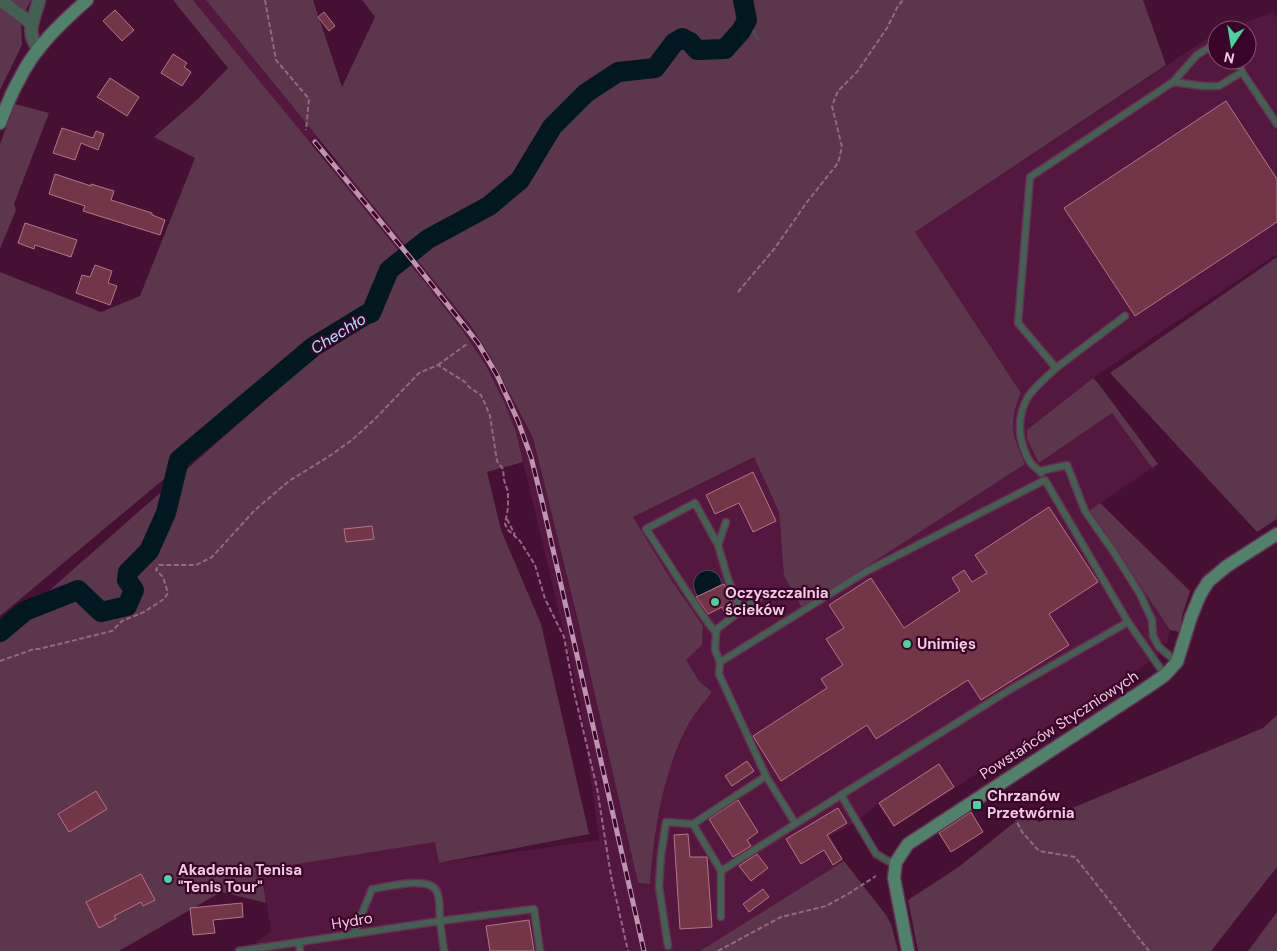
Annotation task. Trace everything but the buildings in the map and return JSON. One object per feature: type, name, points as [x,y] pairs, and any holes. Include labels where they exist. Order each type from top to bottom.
[{"type":"street","points":[[0,0],[30,23]]},
{"type":"street","points":[[39,0],[30,23],[35,44],[39,49]]},
{"type":"street","points":[[0,123],[19,79],[39,49],[72,13],[87,0]]},
{"type":"street","name":"Powstańców Styczniowych","points":[[895,865],[908,844],[916,838],[1140,693],[1165,674],[1176,662],[1200,594],[1208,582],[1227,566],[1277,534]]},
{"type":"street","points":[[895,865],[896,892],[908,951]]},
{"type":"lane","points":[[1056,368],[1018,323],[1030,177],[1173,82],[1197,55],[1207,49]]},
{"type":"lane","points":[[1173,82],[1219,86],[1242,72],[1277,124]]},
{"type":"lane","points":[[1125,316],[1056,368],[1028,397],[1021,417],[1021,437],[1030,462],[1040,471],[1128,622],[1165,674]]},
{"type":"lane","points":[[1040,471],[1067,465],[1085,511],[1140,594],[1152,620],[1153,636],[1159,647],[1176,662]]},
{"type":"lane","points":[[720,662],[867,571],[1045,480]]},
{"type":"lane","points":[[716,634],[695,606],[646,529],[694,503],[718,545],[728,579],[741,610]]},
{"type":"lane","points":[[718,545],[726,522]]},
{"type":"lane","points":[[766,592],[718,628],[715,650],[720,662],[719,674],[766,776],[795,823]]},
{"type":"lane","points":[[720,871],[1011,688],[1128,622]]},
{"type":"lane","points":[[668,946],[659,887],[666,822],[693,824],[766,776]]},
{"type":"lane","points":[[841,795],[876,854],[895,865]]},
{"type":"lane","points":[[693,824],[720,871],[721,917]]},
{"type":"lane","points":[[354,933],[372,889],[420,882],[430,884],[436,890],[439,900],[444,951]]},
{"type":"lane","name":"Hydro","points":[[239,951],[354,933],[534,909],[540,951]]},
{"type":"lane","points":[[299,942],[300,951]]},
{"type":"path","points":[[265,0],[276,60],[309,99],[306,130]]},
{"type":"path","points":[[738,292],[775,248],[807,202],[838,163],[842,147],[832,106],[838,91],[857,72],[887,28],[903,0]]},
{"type":"path","points":[[0,661],[34,649],[112,631],[122,621],[144,612],[164,599],[168,593],[163,577],[156,570],[159,565],[196,565],[212,557],[255,510],[289,481],[352,440],[419,373],[438,365],[467,344]]},
{"type":"path","points":[[438,365],[465,382],[481,395],[490,416],[497,461],[503,469],[508,492],[505,524],[535,565],[545,599],[564,637],[574,692],[598,788],[611,876],[628,951]]},
{"type":"path","points":[[1014,816],[1022,832],[1039,851],[1075,857],[1150,951]]},
{"type":"path","points":[[718,951],[781,917],[826,906],[876,876]]},
{"type":"shaded area","points":[[0,0],[31,0],[21,20],[22,45],[0,90]]},
{"type":"shaded area","points":[[173,0],[193,0],[462,330],[485,364],[504,402],[516,432],[523,462],[487,472],[501,530],[541,624],[589,834],[439,863],[435,842],[261,870],[266,903],[221,892],[119,951],[0,951],[0,634],[382,297],[0,616],[0,272],[101,312],[140,296],[195,158],[154,137],[198,99],[228,68]]},
{"type":"shaded area","points":[[193,0],[206,0],[319,139],[311,145]]},
{"type":"shaded area","points":[[206,0],[313,0],[342,87],[375,17],[362,0],[1143,0],[1166,65],[915,232],[1021,393],[1014,413],[1013,429],[1025,464],[802,608],[784,576],[779,512],[754,457],[633,517],[672,581],[703,626],[702,645],[686,660],[699,681],[712,692],[689,723],[671,765],[657,824],[650,884],[638,883],[578,621],[533,438],[490,356],[471,326]]},
{"type":"shaded area","points":[[1273,12],[1277,17],[1277,254],[1090,380],[1027,430],[1039,463],[1112,413],[1152,468],[1090,510],[1170,630],[1167,644],[1161,642],[1157,651],[1159,656],[893,828],[878,804],[856,822],[830,836],[844,861],[700,951],[246,951],[271,931],[261,870],[435,842],[439,863],[599,840],[580,701],[516,432],[494,382],[475,349],[408,262],[415,256],[471,326],[490,356],[533,439],[578,621],[638,883],[650,884],[654,836],[665,781],[687,726],[712,692],[699,681],[686,660],[702,645],[703,626],[672,581],[633,517],[754,456],[779,512],[784,576],[1025,464],[1016,443],[1012,422],[1021,393],[915,232],[1207,39],[1207,70],[1257,70],[1257,20],[1252,20]]},
{"type":"shaded area","points":[[15,104],[49,113],[14,204],[16,210],[0,249],[0,144]]},
{"type":"shaded area","points":[[338,162],[408,247],[401,253],[331,168]]},
{"type":"shaded area","points":[[1277,257],[1277,519],[1257,532],[1110,373]]},
{"type":"shaded area","points":[[1093,378],[1158,464],[1152,468],[1112,413],[1039,463],[1027,439],[1027,430]]},
{"type":"shaded area","points":[[1100,503],[1190,591],[1182,616],[1180,632],[1170,630],[1090,510]]},
{"type":"shaded area","points":[[1277,715],[1277,867],[1211,951],[918,951],[908,900],[960,866],[1025,814],[1039,822],[1263,728]]},
{"type":"shaded area","points":[[844,861],[886,915],[891,924],[898,951],[700,951]]},
{"type":"shaded area","points":[[1277,912],[1277,951],[1248,951]]},
{"type":"water","points":[[707,570],[717,574],[722,584],[698,597],[694,588],[694,580],[699,574]]},
{"type":"waterway","name":"Chechło","points":[[0,632],[25,611],[78,590],[101,612],[127,606],[134,590],[127,580],[128,572],[149,551],[166,513],[179,460],[313,347],[371,313],[389,270],[428,239],[489,206],[520,180],[552,127],[586,93],[618,72],[655,68],[674,43],[682,38],[690,42],[697,50],[725,49],[741,31],[747,20],[743,0]]},
{"type":"waterway","points":[[747,20],[758,39]]},
{"type":"waterway","points":[[367,314],[372,321]]},
{"type":"railway","points":[[315,142],[478,343],[497,375],[518,421],[531,457],[542,501],[644,951]]},
{"type":"place","name":"Oczyszczalnia ścieków","points":[[715,602]]},
{"type":"place","name":"Unimięs","points":[[907,644]]},
{"type":"place","name":"Chrzanów Przetwórnia","points":[[977,805]]},
{"type":"place","name":"Akademia Tenisa \"Tenis Tour\"","points":[[168,879]]}]
